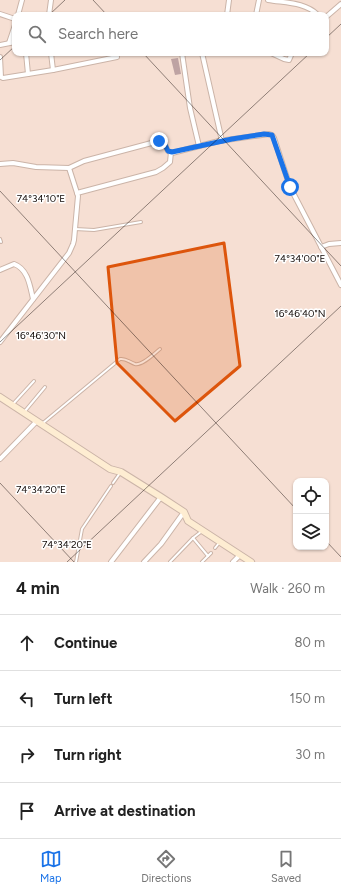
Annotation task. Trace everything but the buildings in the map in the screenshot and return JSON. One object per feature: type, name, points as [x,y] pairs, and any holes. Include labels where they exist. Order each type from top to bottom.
[{"type":"main road","points":[[0,397],[110,469],[121,472],[184,512],[188,521],[250,562]]},
{"type":"street","points":[[19,12],[22,0]]},
{"type":"street","points":[[49,12],[51,0]]},
{"type":"street","points":[[227,12],[229,0]]},
{"type":"street","points":[[257,12],[259,0]]},
{"type":"street","points":[[268,0],[302,6],[314,12]]},
{"type":"street","points":[[329,14],[341,4]]},
{"type":"street","points":[[0,14],[12,18]]},
{"type":"street","points":[[9,44],[12,34]]},
{"type":"street","points":[[0,45],[12,43]]},
{"type":"street","points":[[26,56],[28,74]]},
{"type":"street","points":[[51,56],[53,70]]},
{"type":"street","points":[[0,57],[0,77],[3,78],[53,70],[117,56]]},
{"type":"street","points":[[182,56],[190,108],[199,146]]},
{"type":"street","points":[[203,56],[222,141]]},
{"type":"street","points":[[278,56],[289,60],[291,56]]},
{"type":"street","points":[[171,152],[222,141],[264,134],[272,135],[290,187],[341,285]]},
{"type":"street","points":[[0,164],[13,163],[36,167],[69,168],[84,161],[159,141],[163,141],[168,151],[171,152]]},
{"type":"street","points":[[77,192],[156,172],[168,164],[171,159],[171,152]]},
{"type":"street","points":[[0,342],[72,248],[75,229],[77,192],[69,168]]},
{"type":"street","points":[[321,247],[341,243]]},
{"type":"street","points":[[0,270],[14,264],[19,267],[27,276],[33,299]]},
{"type":"street","points":[[0,458],[39,423]]},
{"type":"street","points":[[111,562],[161,497]]},
{"type":"street","points":[[144,562],[161,544],[184,512]]},
{"type":"street","points":[[233,562],[240,555]]},
{"type":"lane","points":[[75,229],[94,230],[141,222]]},
{"type":"lane","points":[[39,423],[120,359],[124,359],[135,364],[140,364],[160,349]]},
{"type":"lane","points":[[12,405],[34,380]]},
{"type":"lane","points":[[24,413],[45,387]]},
{"type":"lane","points":[[113,483],[121,472]]},
{"type":"lane","points":[[76,562],[82,529],[111,486]]},
{"type":"lane","points":[[170,562],[193,538],[203,531]]},
{"type":"lane","points":[[193,538],[208,556]]},
{"type":"lane","points":[[215,548],[220,542]]},
{"type":"lane","points":[[202,562],[211,553]]},
{"type":"highlighted area","points":[[224,243],[240,366],[175,421],[117,363],[108,267]]},
{"type":"route","points":[[159,141],[163,141],[168,151],[172,152],[219,141],[264,134],[272,135],[290,187]]}]
